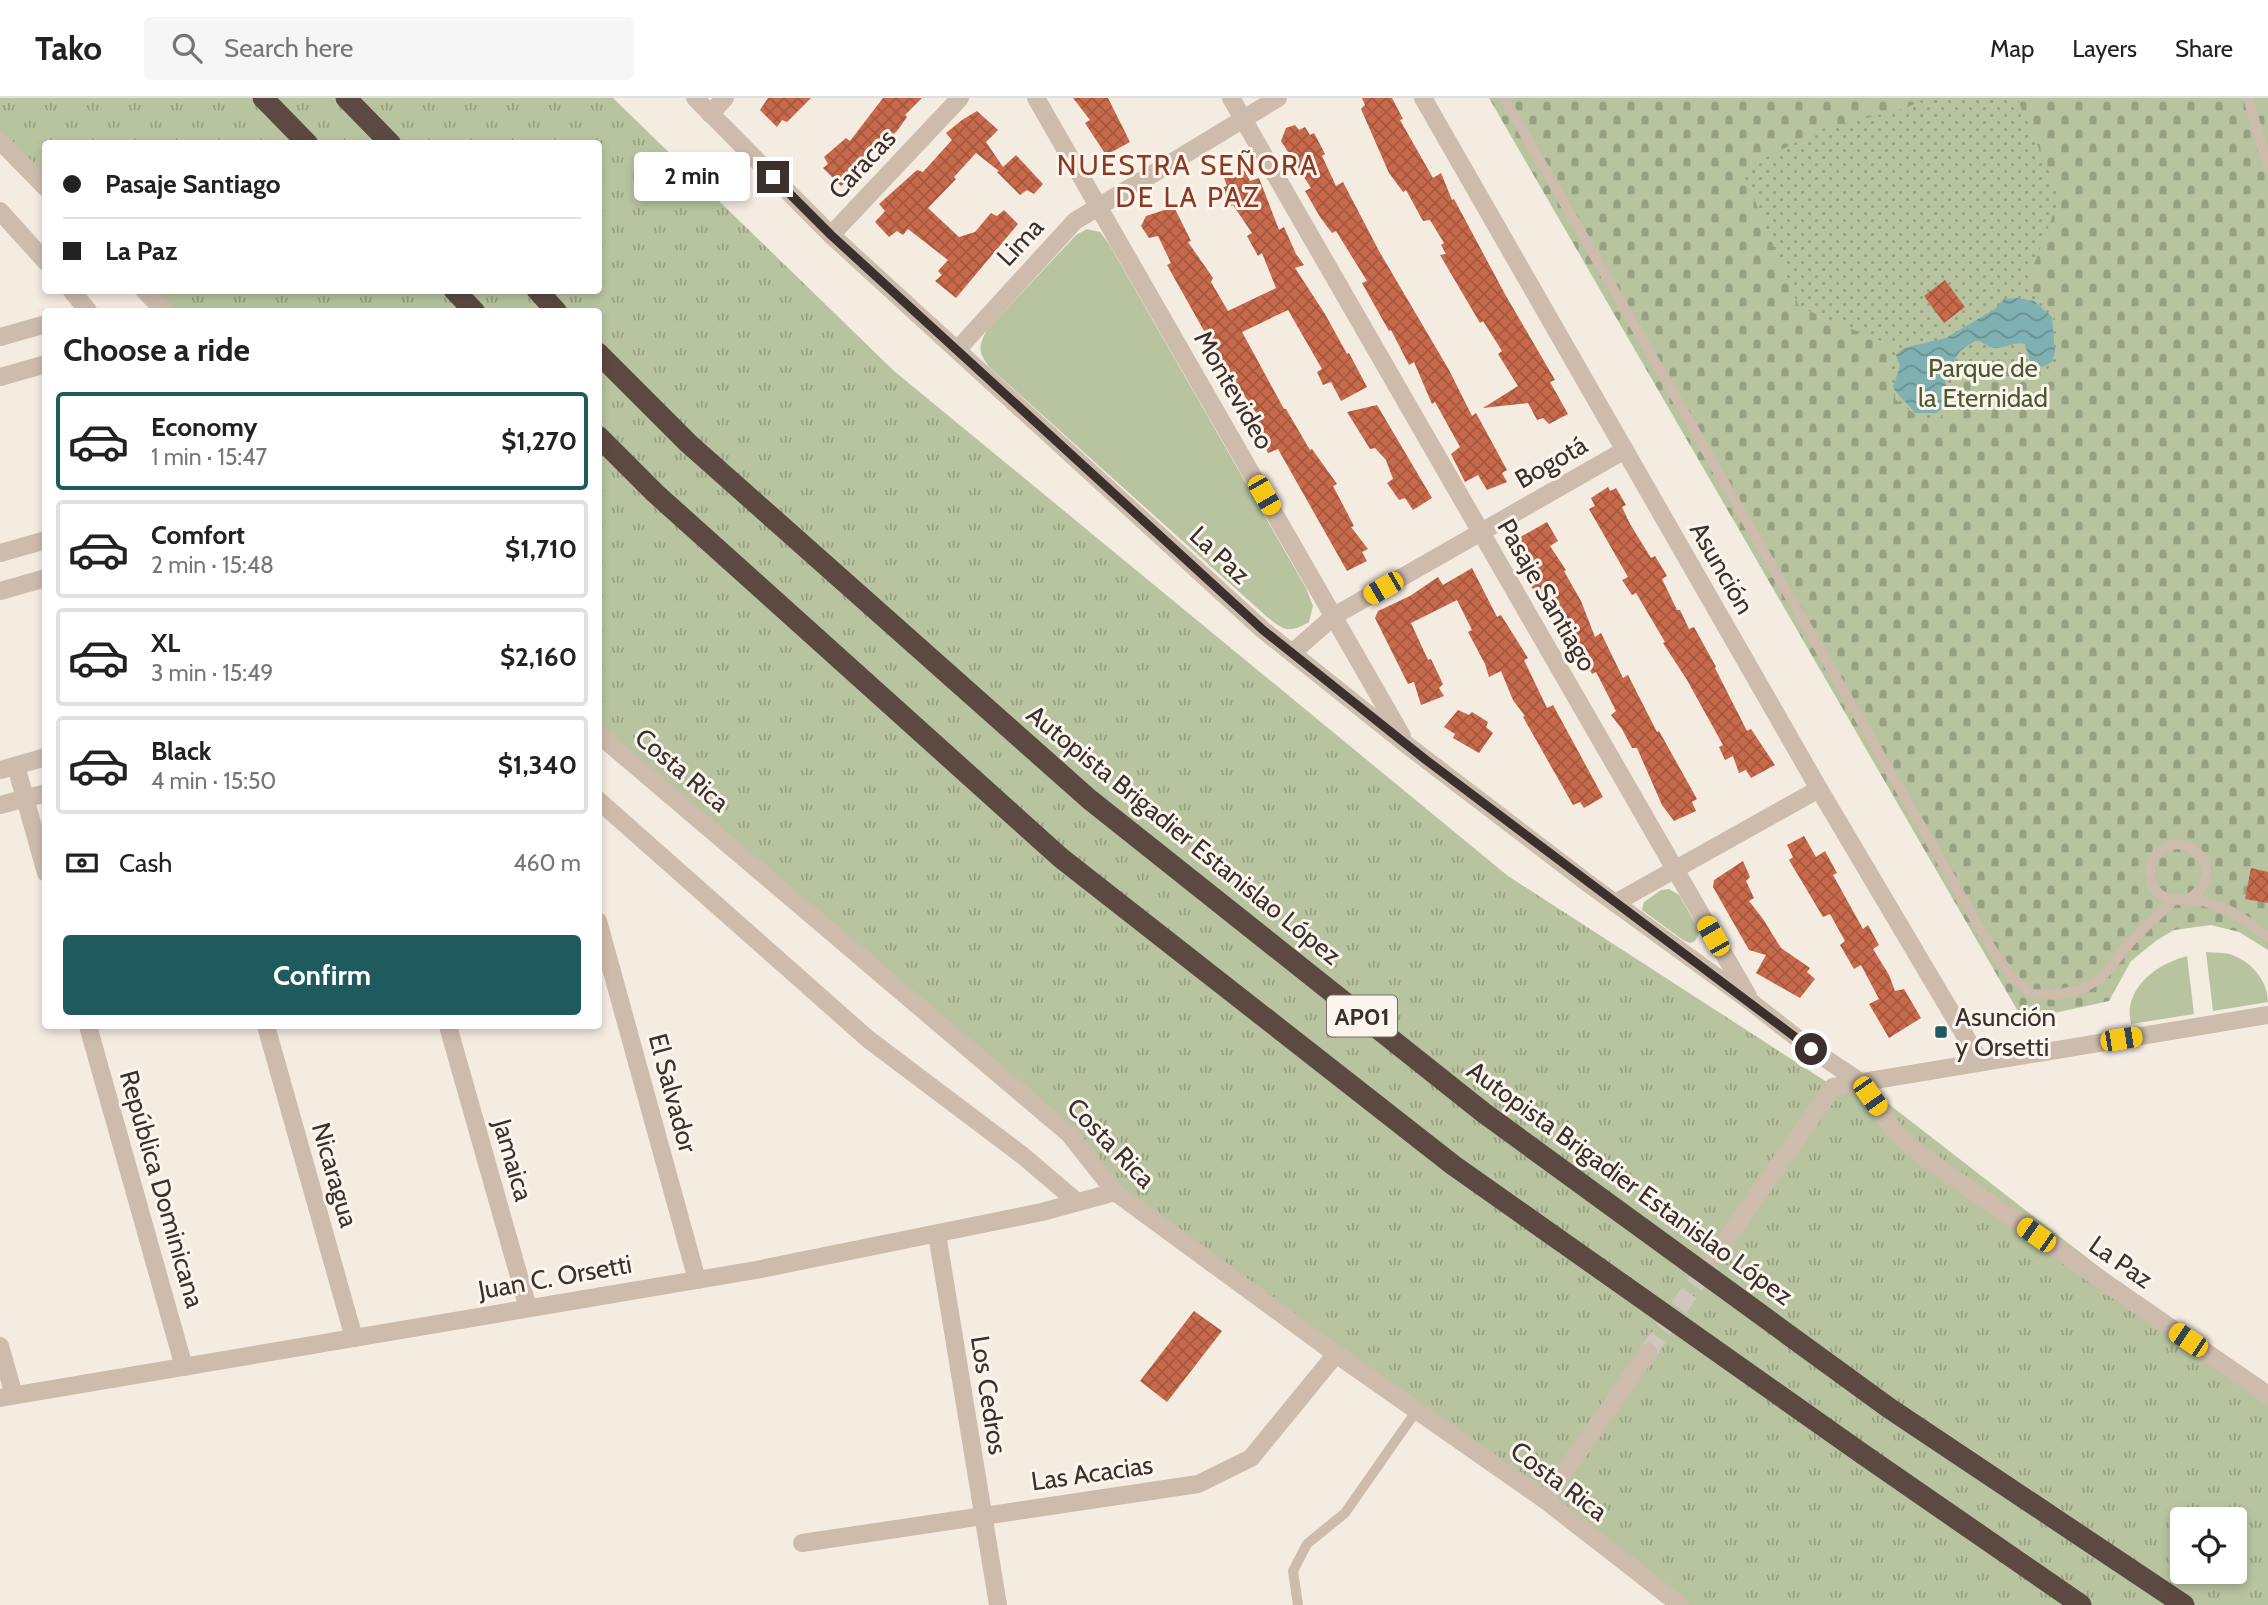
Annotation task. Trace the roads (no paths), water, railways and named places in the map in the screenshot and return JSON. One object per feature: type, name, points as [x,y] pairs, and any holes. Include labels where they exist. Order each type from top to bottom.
[{"type":"highway","points":[[263,98],[304,140]]},
{"type":"highway","points":[[346,98],[387,140]]},
{"type":"highway","points":[[458,294],[471,308]]},
{"type":"highway","points":[[541,294],[553,308]]},
{"type":"highway","name":"Autopista Brigadier Estanislao López","points":[[602,357],[688,443],[1089,799],[1473,1105],[1889,1408],[2184,1605]]},
{"type":"highway","name":"AP01","points":[[602,440],[665,503],[1072,866],[1452,1165],[2081,1605]]},
{"type":"street","name":"La Paz","points":[[695,98],[831,235],[1263,630],[1407,745],[1751,1002]]},
{"type":"street","points":[[710,114],[725,98]]},
{"type":"street","name":"Caracas","points":[[831,235],[960,98]]},
{"type":"street","name":"Montevideo","points":[[1036,98],[1407,745]]},
{"type":"street","name":"Pasaje Santiago","points":[[1231,98],[1751,1002],[1811,1049],[1859,1081]]},
{"type":"street","name":"Lima","points":[[957,350],[1075,221],[1278,98]]},
{"type":"street","name":"Asunción","points":[[1423,98],[1819,789],[1980,1061]]},
{"type":"street","points":[[0,141],[42,184]]},
{"type":"street","points":[[0,211],[42,258]]},
{"type":"street","points":[[74,294],[86,308]]},
{"type":"street","points":[[148,294],[161,308]]},
{"type":"street","points":[[0,337],[42,325]]},
{"type":"street","points":[[0,377],[42,365]]},
{"type":"street","name":"Bogotá","points":[[1292,653],[1334,616],[1625,450]]},
{"type":"street","points":[[0,553],[42,541]]},
{"type":"street","points":[[0,591],[42,579]]},
{"type":"street","name":"Costa Rica","points":[[602,737],[1069,1134],[1115,1192],[1336,1354],[1545,1500],[1659,1599],[1680,1605]]},
{"type":"street","points":[[42,758],[8,768],[24,798],[42,859]]},
{"type":"street","points":[[1615,903],[1819,789]]},
{"type":"street","points":[[0,805],[42,794]]},
{"type":"street","points":[[602,804],[868,1039],[1022,1155],[1076,1201]]},
{"type":"street","name":"El Salvador","points":[[602,936],[697,1280]]},
{"type":"street","points":[[1714,1257],[1833,1087],[2268,1015]]},
{"type":"street","name":"República Dominicana","points":[[89,1029],[184,1367]]},
{"type":"street","name":"Nicaragua","points":[[267,1029],[354,1338]]},
{"type":"street","name":"Jamaica","points":[[449,1029],[528,1308]]},
{"type":"street","name":"La Paz","points":[[1859,1081],[1896,1133],[1925,1157],[2268,1395]]},
{"type":"street","name":"Juan C. Orsetti","points":[[7,1397],[697,1280],[1042,1212],[1115,1192]]},
{"type":"street","name":"Los Cedros","points":[[937,1234],[998,1605]]},
{"type":"street","points":[[0,1346],[7,1397]]},
{"type":"street","points":[[1545,1500],[1648,1352]]},
{"type":"street","name":"Las Acacias","points":[[802,1543],[1198,1484],[1251,1458],[1336,1354]]},
{"type":"lane","points":[[1504,98],[1991,948],[2012,977],[2031,994],[2055,995],[2080,990],[2101,978],[2132,940],[2173,901]]},
{"type":"lane","points":[[2248,98],[2268,168]]},
{"type":"lane","points":[[2187,900],[2199,893],[2206,881],[2207,868],[2201,855],[2190,846],[2177,844],[2164,848],[2154,857],[2150,870],[2152,884],[2160,895],[2173,901],[2202,901],[2230,911],[2268,937]]},
{"type":"lane","points":[[1298,1605],[1293,1571],[1307,1544],[1345,1513],[1417,1410]]},
{"type":"water","points":[[2004,299],[2034,301],[2052,317],[2055,351],[2052,362],[2042,367],[2030,362],[2025,344],[1994,348],[1977,340],[1959,353],[1945,379],[1947,404],[1937,413],[1915,413],[1893,387],[1900,366],[1896,355],[1904,348],[1946,338],[1995,309]]},
{"type":"tunnel","points":[[1648,1352],[1710,1263]]},
{"type":"place","name":"Asunción y Orsetti","points":[[1941,1032]]},
{"type":"district","name":"NUESTRA SEÑORA DE LA PAZ","points":[[1188,181]]},
{"type":"park label","name":"Parque de la Eternidad","points":[[1983,383]]}]
